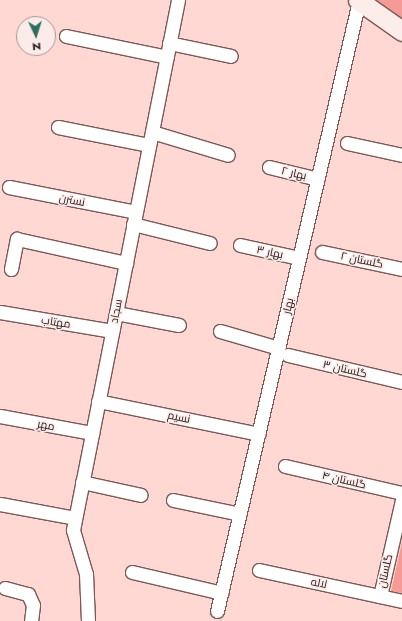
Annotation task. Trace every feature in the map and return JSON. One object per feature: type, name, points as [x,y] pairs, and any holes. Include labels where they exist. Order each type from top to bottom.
[{"type":"main road","points":[[359,0],[402,31]]},
{"type":"street","name":"سجاد","points":[[88,621],[86,574],[73,530],[178,0]]},
{"type":"street","name":"بهار","points":[[217,611],[259,434],[283,352],[299,258],[359,0]]},
{"type":"street","points":[[66,36],[166,57]]},
{"type":"street","points":[[169,43],[231,56]]},
{"type":"street","points":[[58,127],[149,146]]},
{"type":"street","points":[[152,132],[228,155]]},
{"type":"street","points":[[347,143],[402,155]]},
{"type":"street","name":"بهار ۲","points":[[269,167],[318,179]]},
{"type":"street","name":"نسترن","points":[[9,187],[135,218],[210,243]]},
{"type":"street","points":[[11,269],[17,239],[126,263]]},
{"type":"street","name":"بهار ۳","points":[[240,245],[299,258]]},
{"type":"street","name":"گلستان ۲","points":[[322,252],[402,269]]},
{"type":"street","name":"مهتاب","points":[[0,312],[112,331]]},
{"type":"street","points":[[116,313],[179,325]]},
{"type":"street","name":"گلستان ۳","points":[[220,331],[283,352],[402,382]]},
{"type":"street","name":"نسیم","points":[[98,400],[259,434]]},
{"type":"street","name":"مهر","points":[[0,416],[92,434]]},
{"type":"street","name":"گلستان ۴","points":[[285,466],[402,493]]},
{"type":"street","points":[[82,482],[141,495]]},
{"type":"street","points":[[174,500],[240,514]]},
{"type":"street","name":"گلستان","points":[[380,596],[402,500]]},
{"type":"street","points":[[0,504],[75,518]]},
{"type":"street","name":"لاله","points":[[259,570],[402,602]]},
{"type":"street","points":[[132,572],[222,593]]},
{"type":"street","points":[[5,588],[28,594],[33,605],[31,621]]},
{"type":"shaded area","points":[[372,0],[402,0],[402,22]]},
{"type":"shaded area","points":[[402,542],[402,593],[391,591]]}]
